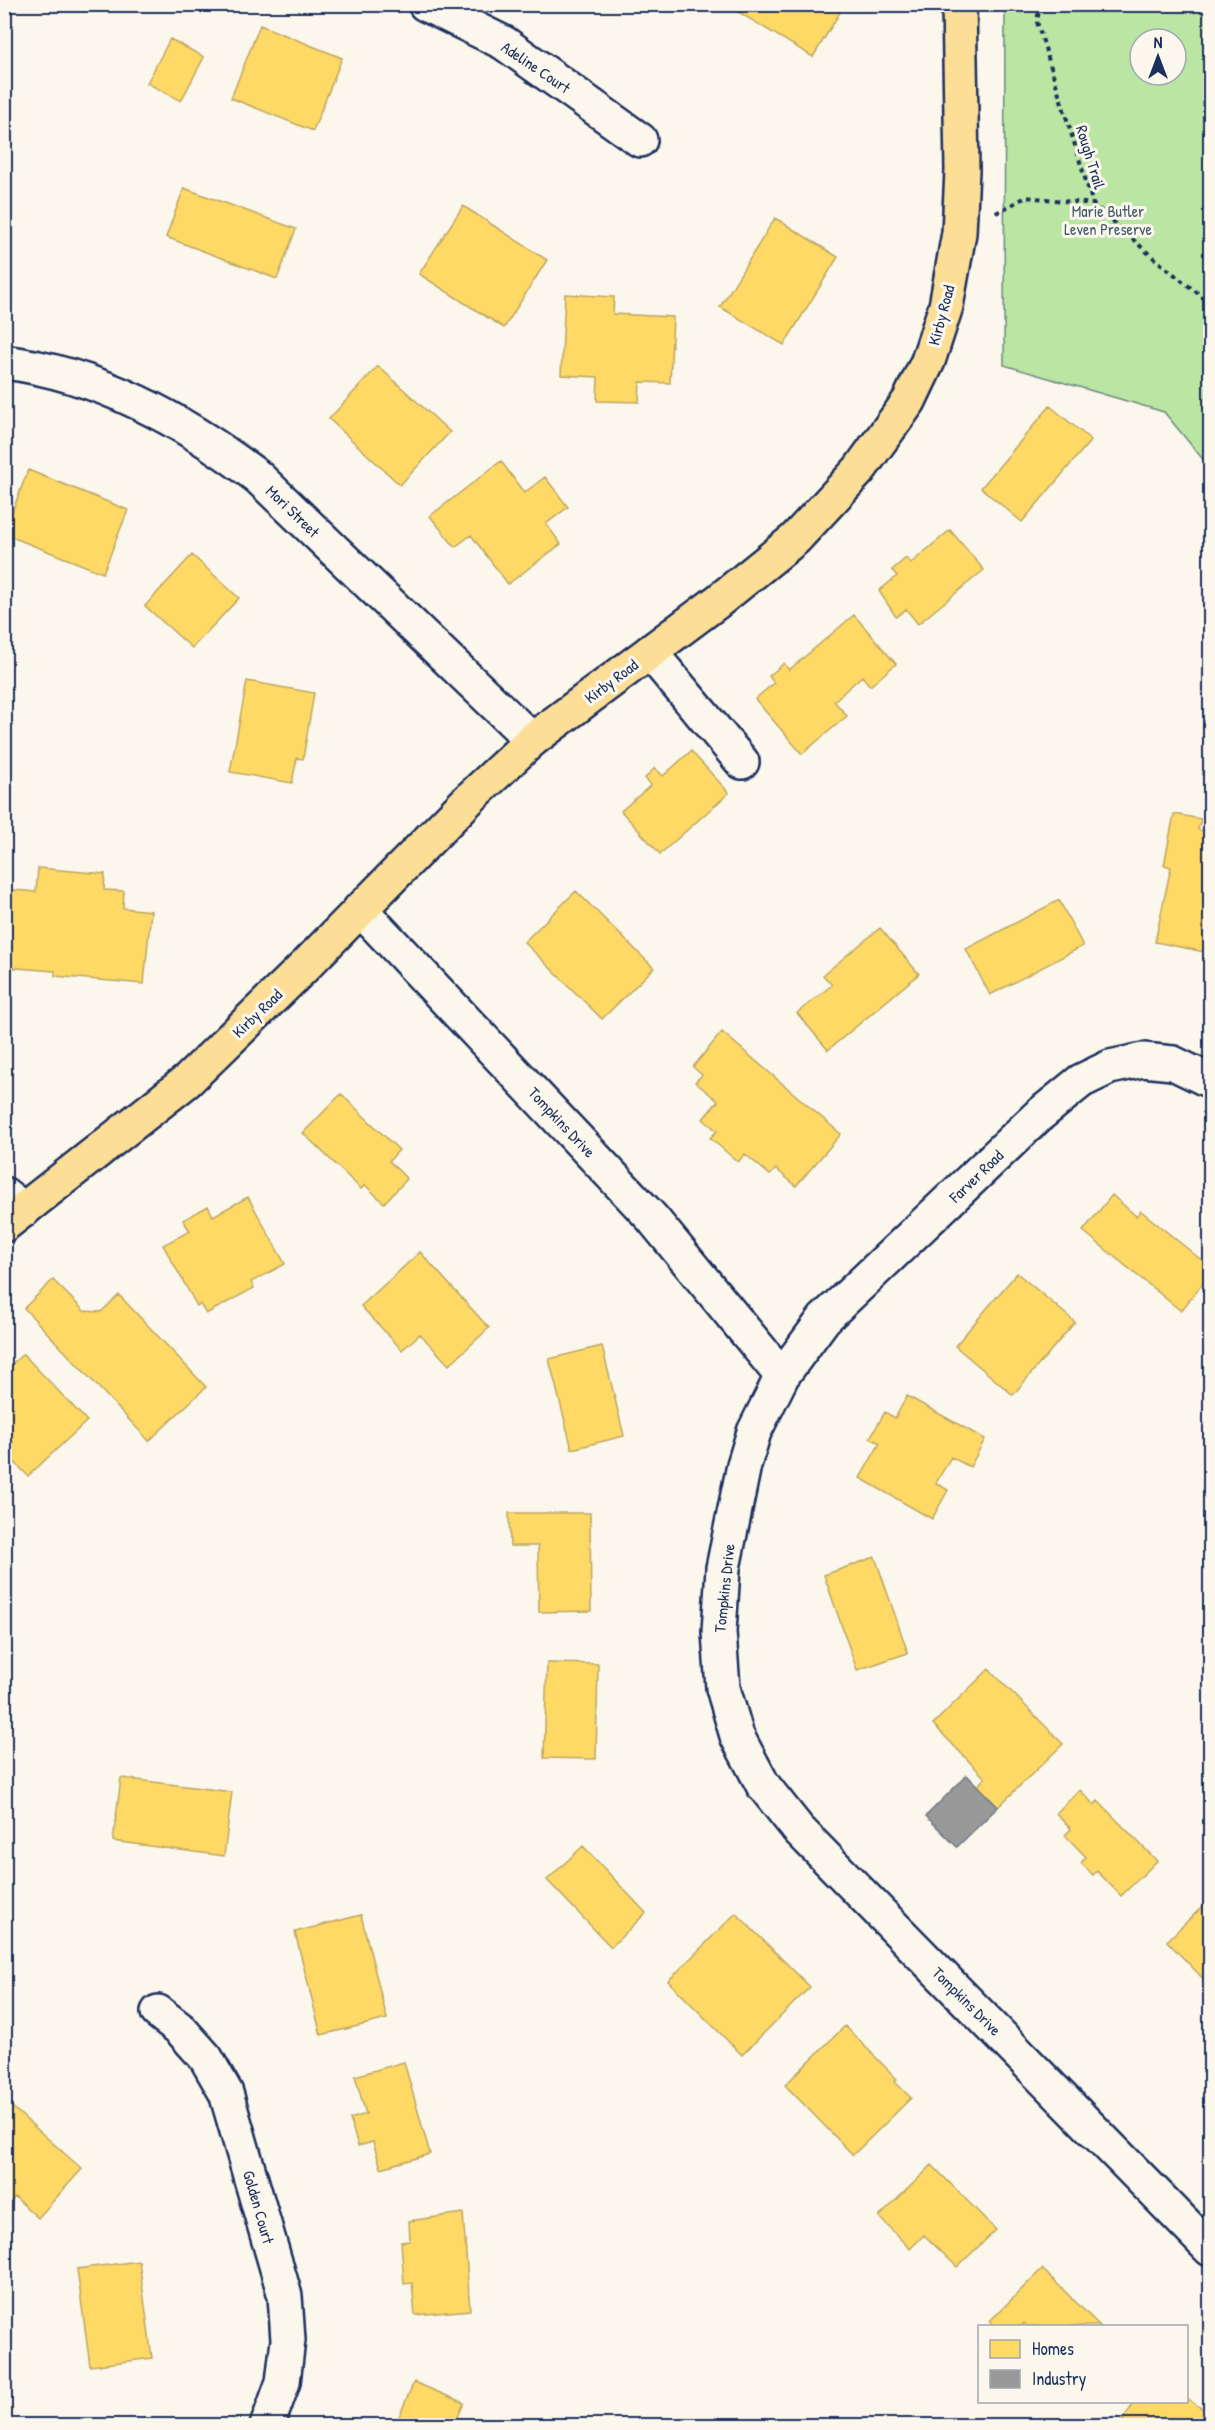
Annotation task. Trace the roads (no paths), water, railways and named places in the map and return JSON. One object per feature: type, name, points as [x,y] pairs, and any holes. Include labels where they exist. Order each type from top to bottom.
[{"type":"main road","name":"Kirby Road","points":[[11,1209],[187,1081],[469,799],[532,740],[650,652],[795,538],[827,507],[877,445],[909,401],[928,362],[946,306],[959,234],[962,170],[959,4]]},
{"type":"street","name":"Adeline Court","points":[[425,4],[504,43],[640,140]]},
{"type":"street","name":"Mori Street","points":[[4,362],[30,365],[96,384],[161,412],[220,448],[258,477],[532,740]]},
{"type":"street","points":[[650,652],[742,762]]},
{"type":"street","name":"Tompkins Drive","points":[[360,909],[652,1218],[782,1376],[754,1432],[744,1465],[723,1568],[718,1632],[723,1688],[737,1736],[763,1785],[798,1829],[1210,2249]]},
{"type":"street","name":"Farver Road","points":[[782,1376],[824,1319],[1038,1116],[1081,1081],[1110,1067],[1143,1060],[1173,1064],[1202,1075],[1210,1081]]},
{"type":"street","name":"Golden Court","points":[[158,2012],[180,2029],[206,2058],[226,2094],[285,2296],[288,2340],[283,2382],[267,2426]]},
{"type":"park label","name":"Marie Butler Leven Preserve","points":[[1108,220]]}]
